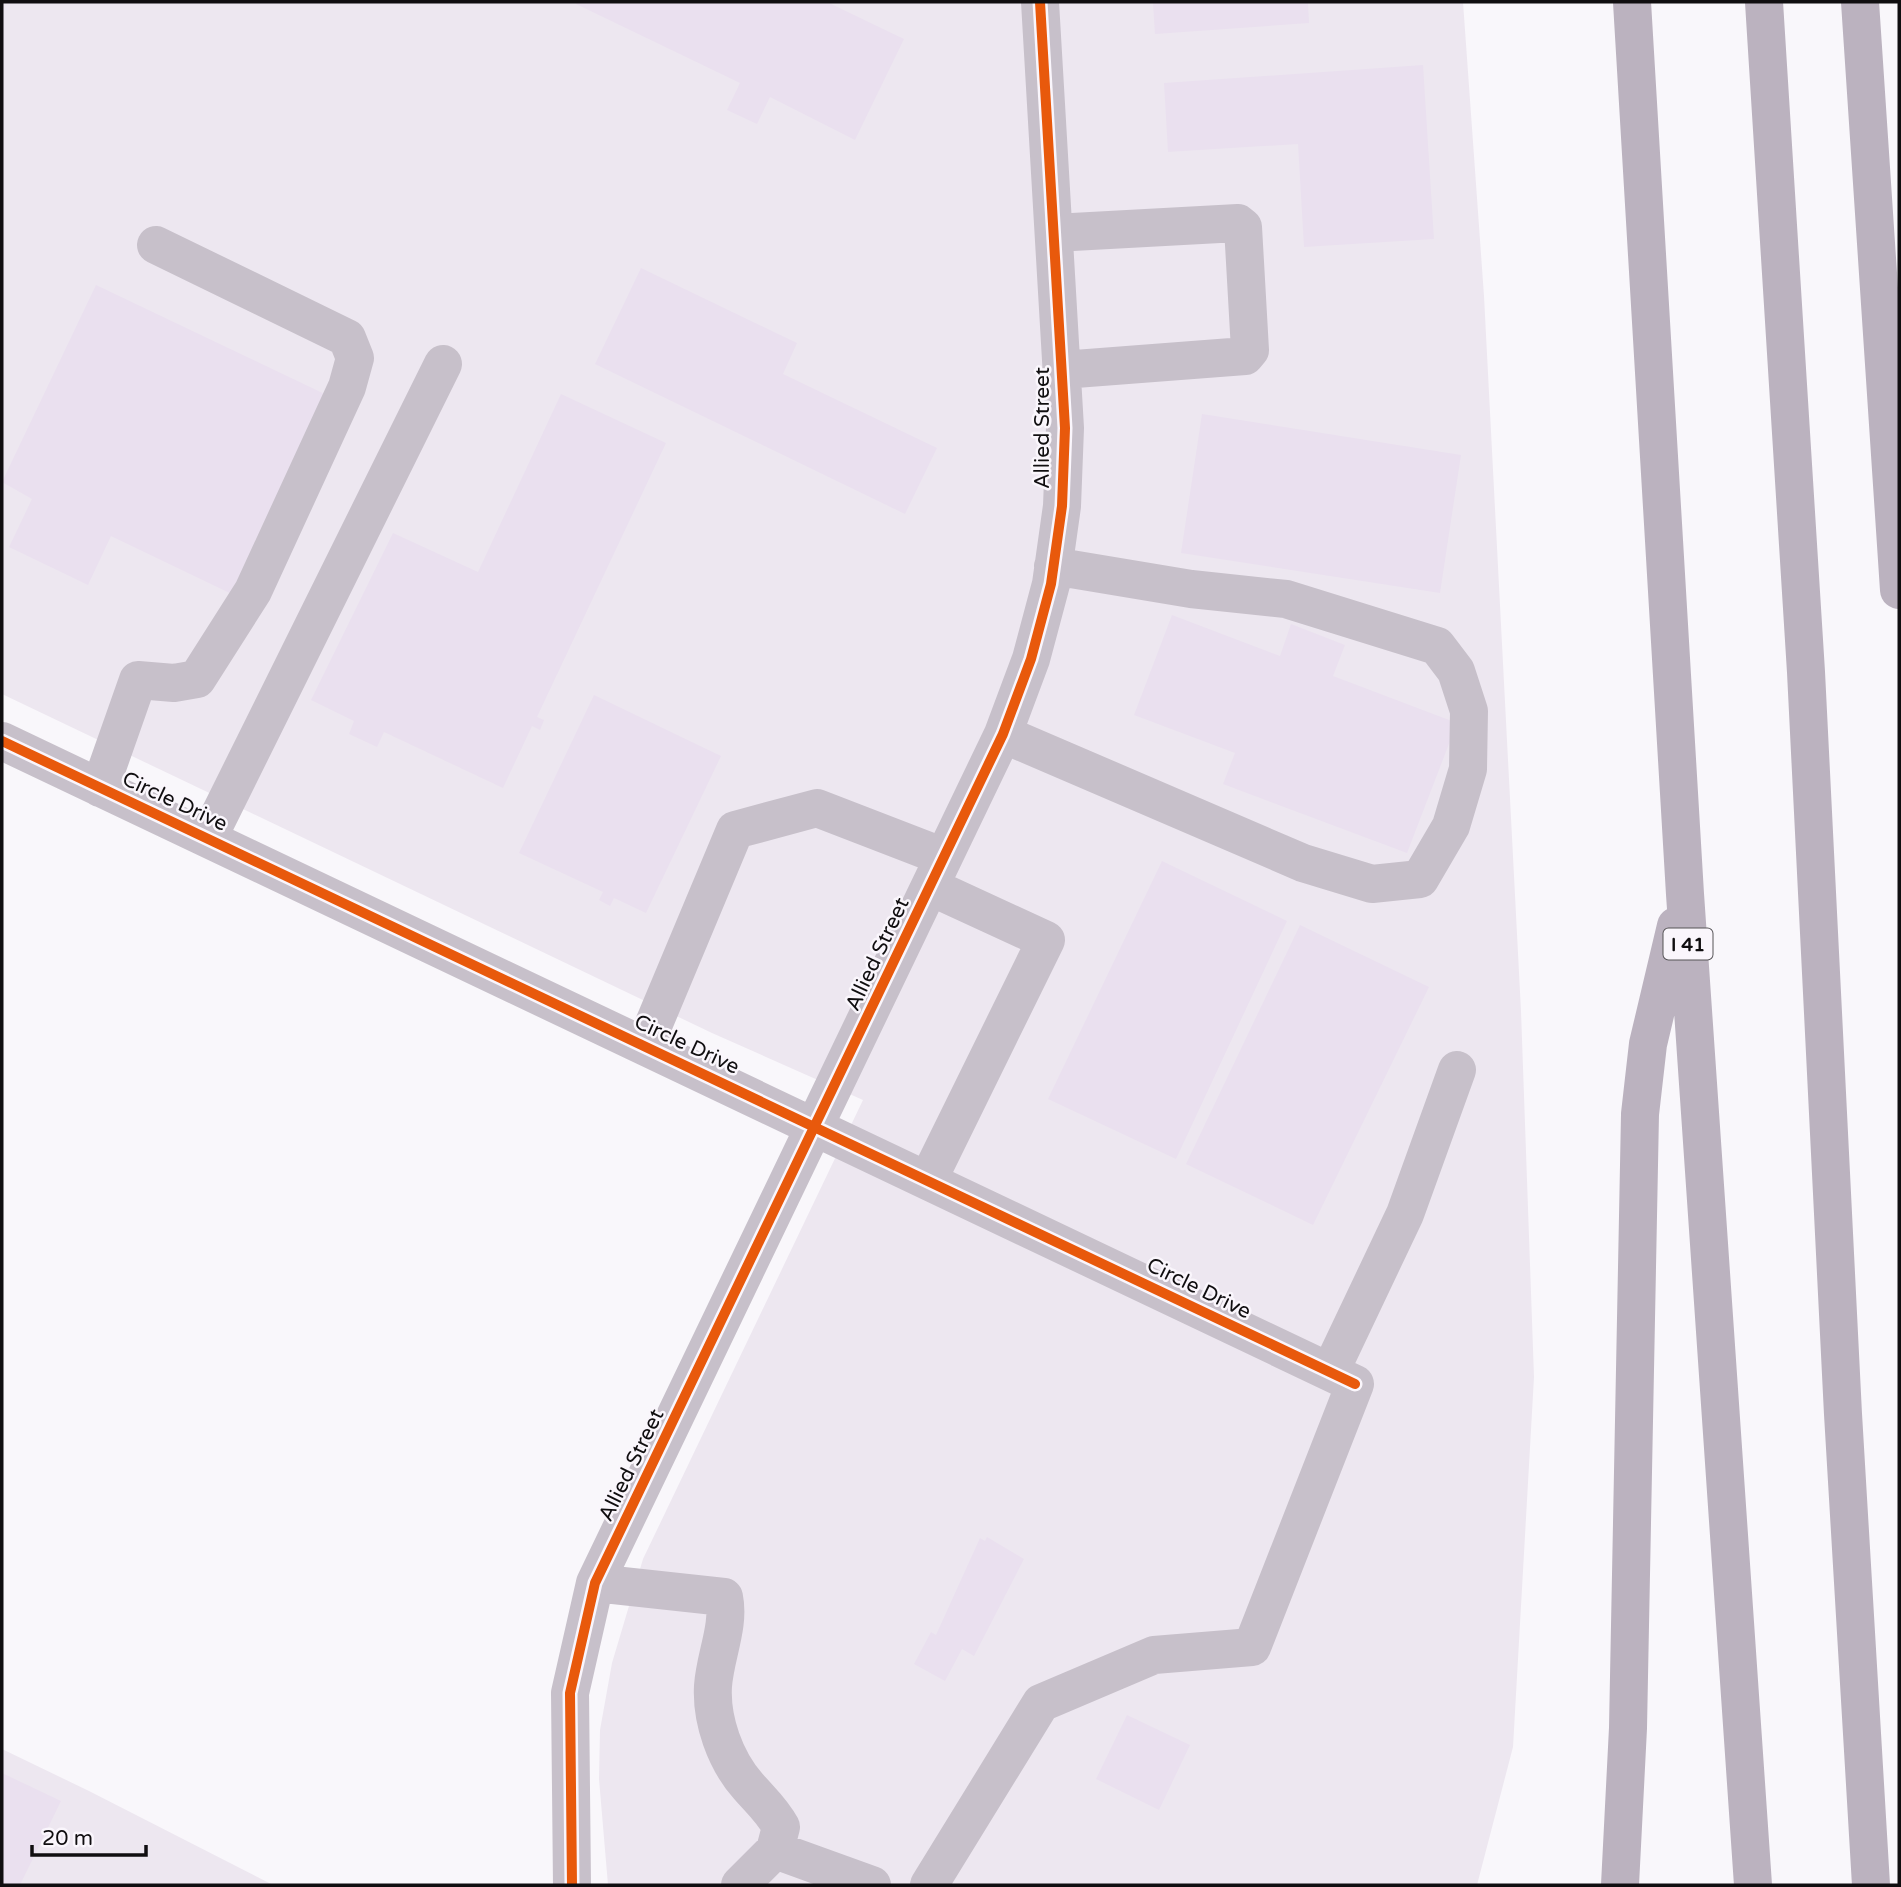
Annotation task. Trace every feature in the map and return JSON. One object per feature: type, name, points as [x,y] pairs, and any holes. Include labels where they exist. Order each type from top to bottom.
[{"type":"highway","name":"I 41","points":[[1632,2],[1685,894],[1753,1885]]},
{"type":"highway","points":[[1764,2],[1807,686],[1843,1414],[1871,1885]]},
{"type":"highway","points":[[1860,2],[1899,590]]},
{"type":"highway","points":[[1620,1885],[1628,1728],[1640,1114],[1650,1032],[1685,894]]},
{"type":"street","name":"Allied Street","points":[[572,1885],[570,1693],[595,1583],[817,1127],[1003,733],[1031,659],[1053,566],[1062,506],[1065,441],[1040,2]]},
{"type":"street","points":[[1054,233],[1238,223],[1243,227],[1250,350],[1245,356],[1062,370]]},
{"type":"street","points":[[100,788],[138,680],[174,683],[197,680],[253,591],[347,387],[355,358],[347,338],[156,245]]},
{"type":"street","points":[[208,838],[443,364]]},
{"type":"street","points":[[1003,733],[1303,863],[1372,884],[1420,879],[1451,826],[1468,769],[1469,711],[1456,671],[1437,646],[1286,599],[1191,589],[1053,566]]},
{"type":"street","name":"Circle Drive","points":[[2,741],[1342,1378]]},
{"type":"street","points":[[645,1045],[735,830],[817,808],[937,872],[1046,940],[928,1180]]},
{"type":"street","points":[[929,1885],[1041,1703],[1154,1655],[1252,1647],[1342,1378],[1457,1070]]},
{"type":"street","points":[[595,1583],[724,1597],[727,1614],[713,1688],[717,1728],[735,1769],[770,1807],[781,1827],[775,1850],[740,1885]]},
{"type":"street","points":[[775,1850],[872,1885]]},
{"type":"shaded area","points":[[2,2],[1463,2],[1484,296],[1521,1011],[1534,1377],[1513,1747],[1477,1885],[608,1885],[599,1779],[600,1730],[612,1663],[643,1559],[863,1100],[712,1033],[2,694]]},
{"type":"shaded area","points":[[2,1749],[89,1791],[273,1885],[2,1885]]},
{"type":"building","points":[[827,2],[904,39],[855,140],[770,97],[757,124],[727,110],[740,83],[576,4]]},
{"type":"building","points":[[1153,2],[1308,2],[1309,23],[1155,34]]},
{"type":"building","points":[[1423,65],[1434,239],[1304,247],[1298,144],[1168,152],[1164,83]]},
{"type":"building","points":[[641,268],[797,343],[783,374],[937,448],[905,514],[595,364]]},
{"type":"building","points":[[96,285],[331,397],[236,596],[111,536],[88,585],[9,547],[32,499],[2,482]]},
{"type":"building","points":[[561,394],[666,443],[537,717],[544,720],[540,730],[532,726],[503,788],[384,732],[377,747],[349,734],[354,721],[311,700],[393,533],[478,572]]},
{"type":"building","points":[[1202,414],[1461,455],[1440,593],[1181,553]]},
{"type":"building","points":[[1172,615],[1280,656],[1291,624],[1345,645],[1333,676],[1457,723],[1407,853],[1223,784],[1235,753],[1134,715]]},
{"type":"building","points":[[594,695],[721,756],[646,913],[614,898],[610,906],[599,900],[603,892],[519,853]]},
{"type":"building","points":[[1162,861],[1287,921],[1176,1159],[1048,1099]]},
{"type":"building","points":[[1300,925],[1429,987],[1313,1225],[1186,1164]]},
{"type":"building","points":[[987,1537],[1024,1559],[974,1656],[962,1649],[945,1681],[914,1664],[931,1632],[936,1635],[980,1538],[985,1541]]},
{"type":"building","points":[[1127,1715],[1190,1745],[1159,1810],[1096,1779]]},
{"type":"building","points":[[2,1773],[61,1801],[20,1885],[2,1885]]},
{"type":"cycle path","points":[[572,1885],[570,1693],[595,1583],[1003,734],[1031,659],[1051,584],[1062,506],[1065,428],[1040,2]]},
{"type":"cycle path","points":[[2,741],[1355,1384]]}]
